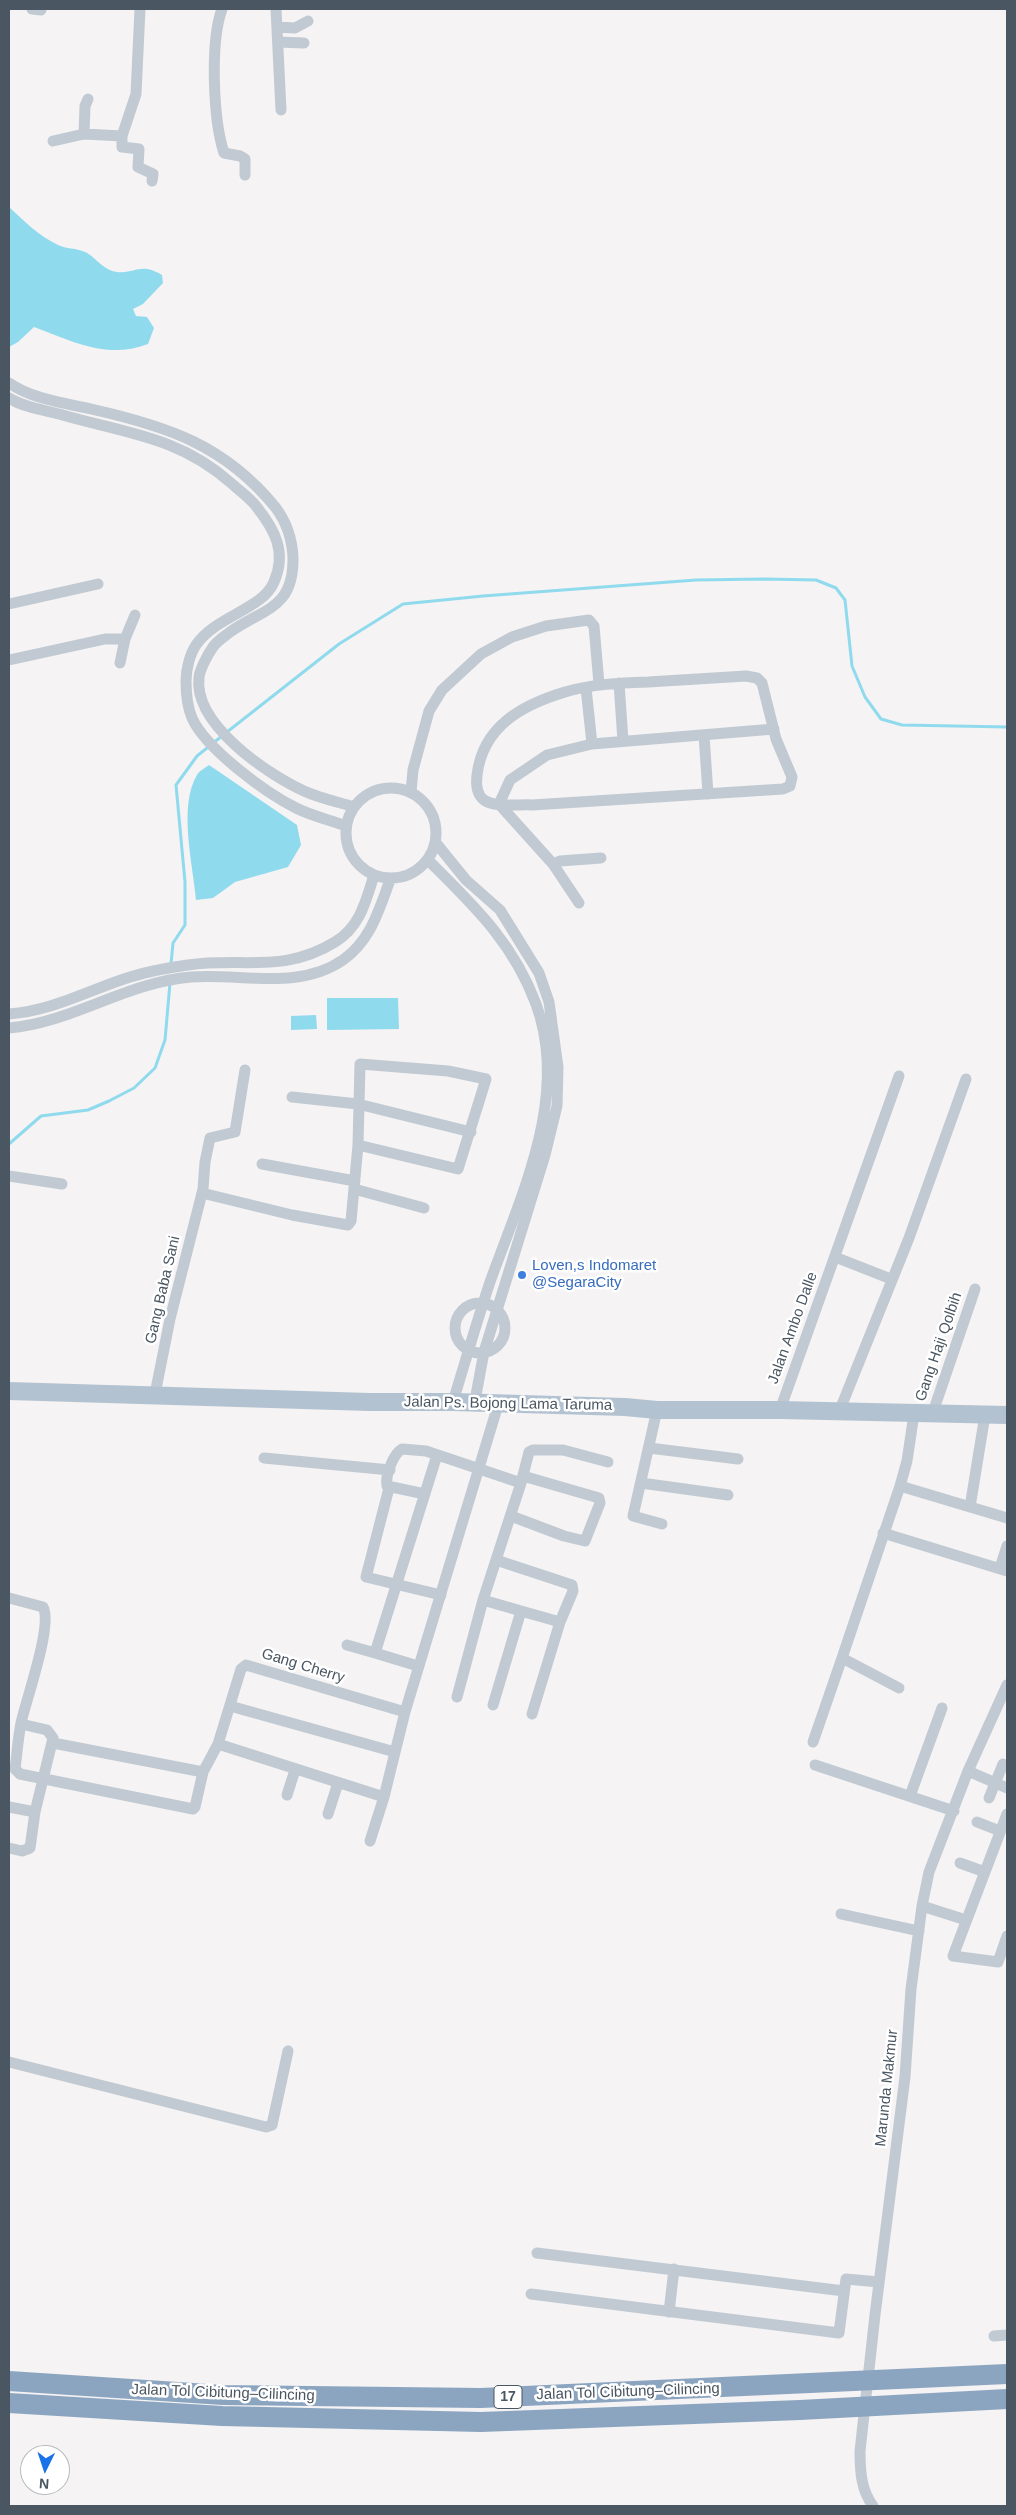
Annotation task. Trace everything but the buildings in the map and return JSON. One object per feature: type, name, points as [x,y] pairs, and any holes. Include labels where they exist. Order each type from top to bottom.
[{"type":"highway","name":"Jalan Tol Cibitung–Cilincing","points":[[9,2381],[223,2395],[481,2398],[1007,2374]]},
{"type":"highway","name":"Jalan Tol Cibitung–Cilincing","points":[[9,2403],[222,2416],[481,2422],[800,2410],[1007,2399]]},
{"type":"main road","name":"Jalan Ps. Bojong Lama Taruma","points":[[9,1391],[369,1402],[454,1402],[498,1405],[625,1407],[657,1410],[780,1410],[1000,1418]]},
{"type":"street","points":[[140,9],[136,94],[122,136],[122,147],[139,150],[138,166],[153,174],[152,181]]},
{"type":"street","points":[[222,9],[216,30],[219,133],[224,153],[244,159],[245,176]]},
{"type":"street","points":[[276,9],[281,110]]},
{"type":"street","points":[[277,27],[295,28],[308,21]]},
{"type":"street","points":[[278,42],[304,44]]},
{"type":"street","points":[[84,134],[85,106],[88,98]]},
{"type":"street","points":[[53,141],[84,134],[122,136]]},
{"type":"street","points":[[9,383],[30,394],[135,419],[186,437],[221,456],[243,472],[276,508],[290,532],[292,545],[293,566],[285,594],[279,603],[240,624],[214,645],[199,677],[201,700],[215,724],[238,747],[267,769],[304,791],[354,807]]},
{"type":"street","points":[[9,398],[65,416],[171,444],[197,457],[218,472],[255,504],[277,537],[280,551],[278,571],[267,594],[257,602],[216,624],[196,646],[186,671],[186,695],[192,717],[203,736],[254,782],[297,808],[346,826]]},
{"type":"street","points":[[9,604],[98,584]]},
{"type":"street","points":[[120,663],[125,639],[135,615]]},
{"type":"street","points":[[411,792],[413,770],[429,711],[442,690],[481,654],[512,637],[546,626],[589,620],[594,626],[599,684]]},
{"type":"street","points":[[9,660],[105,639],[125,639]]},
{"type":"street","points":[[746,676],[757,678],[762,683],[774,729],[792,777],[790,786],[783,789],[532,805],[499,804],[484,800],[479,794],[476,783],[478,765],[497,727],[526,706],[566,692],[599,684],[619,683],[746,676]]},
{"type":"street","points":[[619,683],[623,742]]},
{"type":"street","points":[[586,688],[592,744]]},
{"type":"street","points":[[499,804],[510,780],[547,755],[592,744],[774,729]]},
{"type":"street","points":[[704,735],[708,794]]},
{"type":"street","points":[[381,789],[402,789],[420,798],[436,823],[436,843],[428,860],[413,874],[390,880],[361,868],[353,859],[346,837],[346,826],[354,807],[363,798],[381,789]]},
{"type":"street","points":[[499,804],[553,864],[579,903]]},
{"type":"street","points":[[436,843],[466,880],[500,910],[520,940],[542,980],[549,1002],[558,1067],[557,1106],[545,1155],[484,1352],[476,1395],[477,1403]]},
{"type":"street","points":[[553,864],[560,861],[601,858]]},
{"type":"street","points":[[428,860],[489,921],[508,948],[536,1005],[545,1040],[548,1070],[546,1104],[535,1157],[483,1304],[454,1402]]},
{"type":"street","points":[[9,1014],[28,1012],[62,1004],[126,978],[189,965],[281,962],[301,959],[319,951],[352,930],[364,905],[374,875]]},
{"type":"street","points":[[9,1028],[31,1026],[129,990],[190,977],[273,979],[301,976],[323,970],[342,960],[357,948],[372,929],[390,880]]},
{"type":"street","points":[[202,1193],[292,1215],[346,1225],[351,1221],[358,1145],[361,1063],[448,1070],[482,1076],[487,1080],[458,1169],[358,1145]]},
{"type":"street","name":"Gang Baba Sani","points":[[155,1394],[172,1310],[202,1193],[210,1138],[235,1132],[245,1070]]},
{"type":"street","name":"Jalan Ambo Dalle","points":[[780,1410],[899,1076]]},
{"type":"street","points":[[839,1412],[892,1279],[966,1079]]},
{"type":"street","points":[[292,1097],[358,1104],[471,1132]]},
{"type":"street","points":[[262,1164],[354,1185],[424,1208]]},
{"type":"street","points":[[9,1176],[62,1184]]},
{"type":"street","points":[[835,1257],[892,1279]]},
{"type":"street","name":"Gang Haji Qolbih","points":[[932,1415],[975,1289]]},
{"type":"street","points":[[484,1352],[469,1350],[460,1342],[457,1335],[456,1322],[459,1315],[470,1306],[483,1304],[497,1309]]},
{"type":"street","points":[[370,1841],[384,1797],[418,1666],[498,1405]]},
{"type":"street","points":[[657,1410],[634,1518],[662,1524]]},
{"type":"street","points":[[813,1742],[900,1486],[907,1461],[914,1414]]},
{"type":"street","points":[[970,1507],[1000,1418]]},
{"type":"street","points":[[649,1448],[738,1459]]},
{"type":"street","points":[[441,1595],[367,1579],[365,1575],[389,1488],[386,1483],[396,1454],[402,1449],[437,1455],[478,1470],[599,1498],[600,1503],[585,1541],[564,1536],[511,1516]]},
{"type":"street","points":[[457,1697],[483,1600],[511,1516],[527,1455],[533,1450],[563,1450],[608,1462]]},
{"type":"street","points":[[375,1653],[398,1585],[437,1455]]},
{"type":"street","points":[[264,1458],[390,1470]]},
{"type":"street","points":[[641,1483],[728,1496]]},
{"type":"street","points":[[900,1486],[1007,1518]]},
{"type":"street","points":[[389,1488],[425,1494]]},
{"type":"street","points":[[883,1533],[944,1554],[1004,1569],[1007,1546]]},
{"type":"street","points":[[496,1560],[572,1585],[572,1591],[560,1622],[532,1714]]},
{"type":"street","points":[[9,1598],[43,1606],[46,1617],[40,1653],[21,1724],[15,1769],[20,1774],[42,1778]]},
{"type":"street","points":[[483,1600],[560,1622]]},
{"type":"street","points":[[493,1705],[521,1611]]},
{"type":"street","points":[[346,1645],[418,1666]]},
{"type":"street","points":[[842,1658],[899,1688]]},
{"type":"street","name":"Gang Cherry","points":[[42,1778],[188,1810],[195,1807],[202,1772],[218,1744],[241,1670],[249,1665],[405,1712]]},
{"type":"street","name":"Marunda Makmur","points":[[873,2506],[864,2489],[860,2465],[879,2282],[905,2077],[911,1989],[922,1906],[929,1872],[968,1771],[1007,1685]]},
{"type":"street","points":[[230,1706],[395,1752]]},
{"type":"street","points":[[910,1796],[942,1708]]},
{"type":"street","points":[[9,1848],[22,1850],[30,1848],[42,1778],[52,1743],[51,1733],[47,1730],[21,1724]]},
{"type":"street","points":[[52,1743],[202,1772]]},
{"type":"street","points":[[218,1744],[384,1797]]},
{"type":"street","points":[[989,1798],[1003,1764]]},
{"type":"street","points":[[815,1765],[954,1811]]},
{"type":"street","points":[[287,1794],[295,1770]]},
{"type":"street","points":[[968,1771],[1007,1788]]},
{"type":"street","points":[[328,1814],[338,1782]]},
{"type":"street","points":[[9,1807],[35,1812]]},
{"type":"street","points":[[1007,1814],[952,1956],[998,1962],[1007,1936]]},
{"type":"street","points":[[976,1822],[1000,1831]]},
{"type":"street","points":[[960,1863],[985,1872]]},
{"type":"street","points":[[922,1906],[966,1920]]},
{"type":"street","points":[[841,1914],[919,1931]]},
{"type":"street","points":[[9,2062],[266,2127],[272,2124],[288,2051]]},
{"type":"street","points":[[537,2253],[844,2290]]},
{"type":"street","points":[[668,2312],[674,2270]]},
{"type":"street","points":[[530,2294],[839,2333],[846,2279],[879,2282]]},
{"type":"street","points":[[994,2336],[1007,2335]]},
{"type":"water","points":[[9,207],[44,237],[61,246],[85,252],[107,269],[123,272],[148,269],[162,275],[163,283],[143,304],[133,309],[136,316],[147,317],[154,328],[148,344],[118,350],[90,347],[34,327],[18,342],[9,347]]},
{"type":"water","points":[[209,765],[297,825],[301,845],[288,867],[235,882],[213,898],[196,900],[188,836],[188,803],[191,788],[197,775]]},
{"type":"water","points":[[327,998],[398,998],[399,1029],[327,1030]]},
{"type":"water","points":[[316,1015],[317,1029],[291,1030],[291,1016]]},
{"type":"waterway","points":[[227,732],[339,644],[403,604],[696,580],[764,579],[816,580],[836,588],[845,600],[852,666],[865,697],[881,719],[902,725],[1007,727]]},
{"type":"waterway","points":[[171,964],[173,943],[185,925],[185,882],[176,785],[197,756],[222,736]]},
{"type":"waterway","points":[[9,1144],[41,1116],[88,1110],[134,1088],[155,1068],[165,1040],[170,983]]},
{"type":"place","name":"Loven,s Indomaret @SegaraCity","points":[[522,1275]]}]
